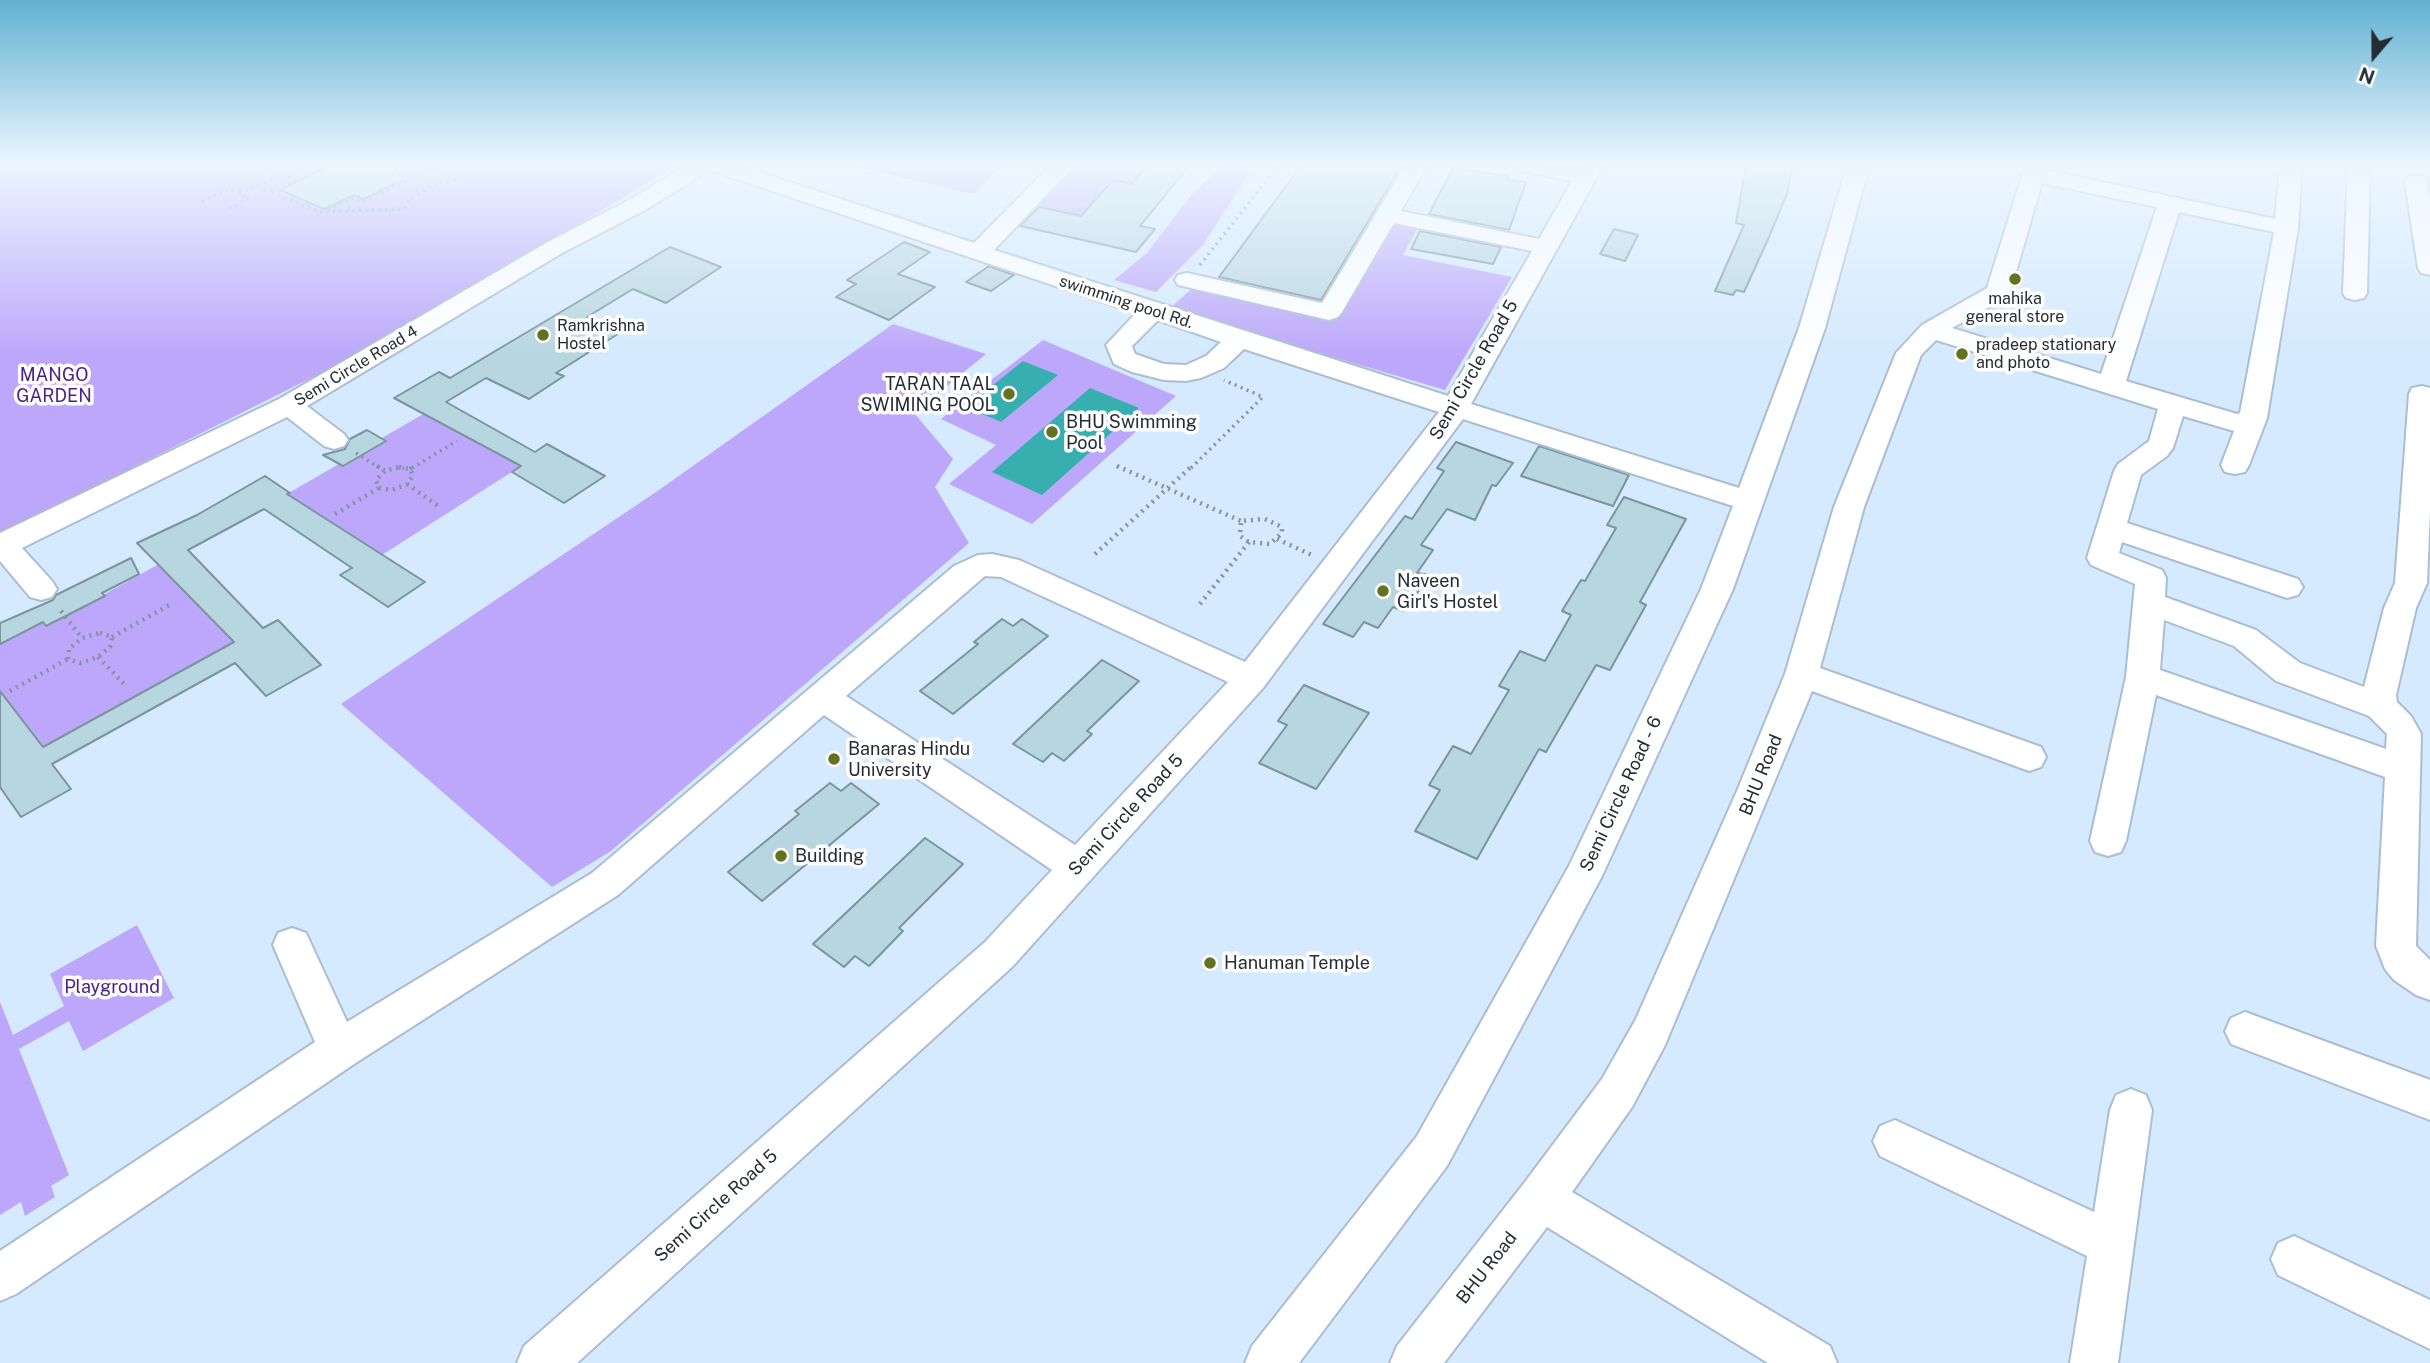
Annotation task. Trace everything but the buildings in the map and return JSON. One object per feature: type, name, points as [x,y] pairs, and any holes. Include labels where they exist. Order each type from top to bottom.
[{"type":"street","name":"Semi Circle Road 4","points":[[1,545],[289,405],[590,230]]},
{"type":"street","name":"swimming pool Rd.","points":[[908,230],[1153,311],[1749,501]]},
{"type":"street","points":[[978,253],[1001,230]]},
{"type":"street","points":[[1187,280],[1329,312],[1379,230]]},
{"type":"street","points":[[1460,230],[1545,247]]},
{"type":"street","name":"Semi Circle Road 5","points":[[541,1363],[999,954],[1251,679],[1445,426],[1555,230]]},
{"type":"street","name":"Semi Circle Road - 6","points":[[1269,1363],[1438,1139],[1583,876],[1717,589],[1812,328],[1842,230]]},
{"type":"street","name":"BHU Road","points":[[1414,1363],[1541,1198],[1617,1093],[1651,1032],[1755,791],[1802,674],[1849,507],[1909,353],[1931,330],[1998,292],[2016,230]]},
{"type":"street","points":[[2111,385],[2161,230]]},
{"type":"street","points":[[2235,465],[2253,418],[2286,230]]},
{"type":"street","points":[[2355,293],[2357,230]]},
{"type":"street","points":[[2424,230],[2429,262]]},
{"type":"street","points":[[1153,311],[1119,345],[1123,358],[1164,372],[1186,373],[1201,370],[1215,362],[1240,339]]},
{"type":"street","points":[[1931,330],[2228,421],[2239,422],[2253,418]]},
{"type":"street","points":[[2381,707],[2379,695],[2400,608],[2411,583],[2425,456],[2422,394]]},
{"type":"street","points":[[2108,841],[2143,677],[2151,578],[2102,558],[2127,471],[2157,450],[2163,442],[2173,404]]},
{"type":"street","points":[[289,405],[345,446]]},
{"type":"street","points":[[2111,528],[2287,587]]},
{"type":"street","points":[[1,545],[51,600]]},
{"type":"street","points":[[0,1278],[339,1050],[605,884],[965,574],[978,566],[1008,568],[1251,679]]},
{"type":"street","points":[[2149,603],[2245,638],[2288,673],[2381,707],[2399,725],[2404,734],[2396,946],[2399,957],[2408,967],[2430,982]]},
{"type":"street","points":[[1802,674],[2029,757]]},
{"type":"street","points":[[2143,677],[2401,768]]},
{"type":"street","points":[[822,697],[1078,867]]},
{"type":"street","points":[[292,945],[339,1050]]},
{"type":"street","points":[[2245,1031],[2430,1100]]},
{"type":"street","points":[[2094,1363],[2131,1110]]},
{"type":"street","points":[[1895,1141],[2111,1244]]},
{"type":"street","points":[[1541,1198],[1813,1363]]},
{"type":"street","points":[[2294,1259],[2430,1325]]},
{"type":"path","points":[[1187,280],[1227,230]]},
{"type":"path","points":[[1095,554],[1168,490],[1263,397],[1201,370]]},
{"type":"path","points":[[379,488],[376,480],[385,471],[399,467],[411,469],[457,441]]},
{"type":"path","points":[[345,446],[385,471]]},
{"type":"path","points":[[1117,466],[1241,521],[1256,517],[1275,522],[1282,527],[1277,539],[1270,544],[1249,542],[1240,536],[1241,521]]},
{"type":"path","points":[[335,514],[379,488],[392,490],[407,484],[414,476],[411,469]]},
{"type":"path","points":[[407,484],[441,508]]},
{"type":"path","points":[[1277,539],[1337,566]]},
{"type":"path","points":[[1200,604],[1249,542]]},
{"type":"path","points":[[51,600],[82,638]]},
{"type":"path","points":[[68,659],[69,649],[82,638],[100,633],[111,637],[171,604]]},
{"type":"path","points":[[10,691],[68,659],[80,663],[98,657],[110,647],[111,637]]},
{"type":"path","points":[[98,657],[127,687]]},
{"type":"green space","name":"MANGO GARDEN","points":[[0,230],[569,230],[349,359],[0,534]]},
{"type":"green space","points":[[1165,230],[1213,230],[1203,245],[1156,292],[1114,280],[1147,253]]},
{"type":"green space","points":[[1387,230],[1417,230],[1403,255],[1512,277],[1445,390],[1169,309],[1196,285],[1335,317]]},
{"type":"green space","points":[[893,324],[986,354],[914,413],[953,459],[935,487],[969,543],[611,851],[552,887],[341,704],[659,490]]},
{"type":"green space","name":"BHU Swimming Pool","points":[[1043,340],[1176,396],[1032,524],[949,484],[996,445],[941,419]]},
{"type":"green space","points":[[425,413],[521,466],[382,555],[287,494],[339,464],[343,466],[385,441],[382,438]]},
{"type":"green space","points":[[159,564],[234,642],[43,747],[0,691],[0,644],[43,622],[47,626]]},
{"type":"green space","name":"Playground","points":[[137,925],[174,998],[83,1051],[69,1021],[19,1049],[69,1175],[51,1186],[55,1197],[25,1216],[21,1202],[0,1215],[0,1002],[13,1035],[64,1006],[50,974]]},
{"type":"shaded area","name":"TARAN TAAL SWIMING POOL","points":[[1023,361],[1058,375],[1001,422],[966,407]]},
{"type":"shaded area","points":[[1090,388],[1139,408],[1042,495],[992,472]]},
{"type":"place","name":"mahika general store","points":[[2015,279]]},
{"type":"place","name":"Ramkrishna Hostel","points":[[543,335]]},
{"type":"place","name":"pradeep stationary and photo","points":[[1962,354]]},
{"type":"place","name":"TARAN TAAL SWIMING POOL","points":[[1009,394]]},
{"type":"place","name":"BHU Swimming Pool","points":[[1052,432]]},
{"type":"place","name":"Naveen Girl's Hostel","points":[[1383,591]]},
{"type":"place","name":"Banaras Hindu University","points":[[834,759]]},
{"type":"place","name":"Building","points":[[781,856]]},
{"type":"place","name":"Hanuman Temple","points":[[1210,963]]}]
